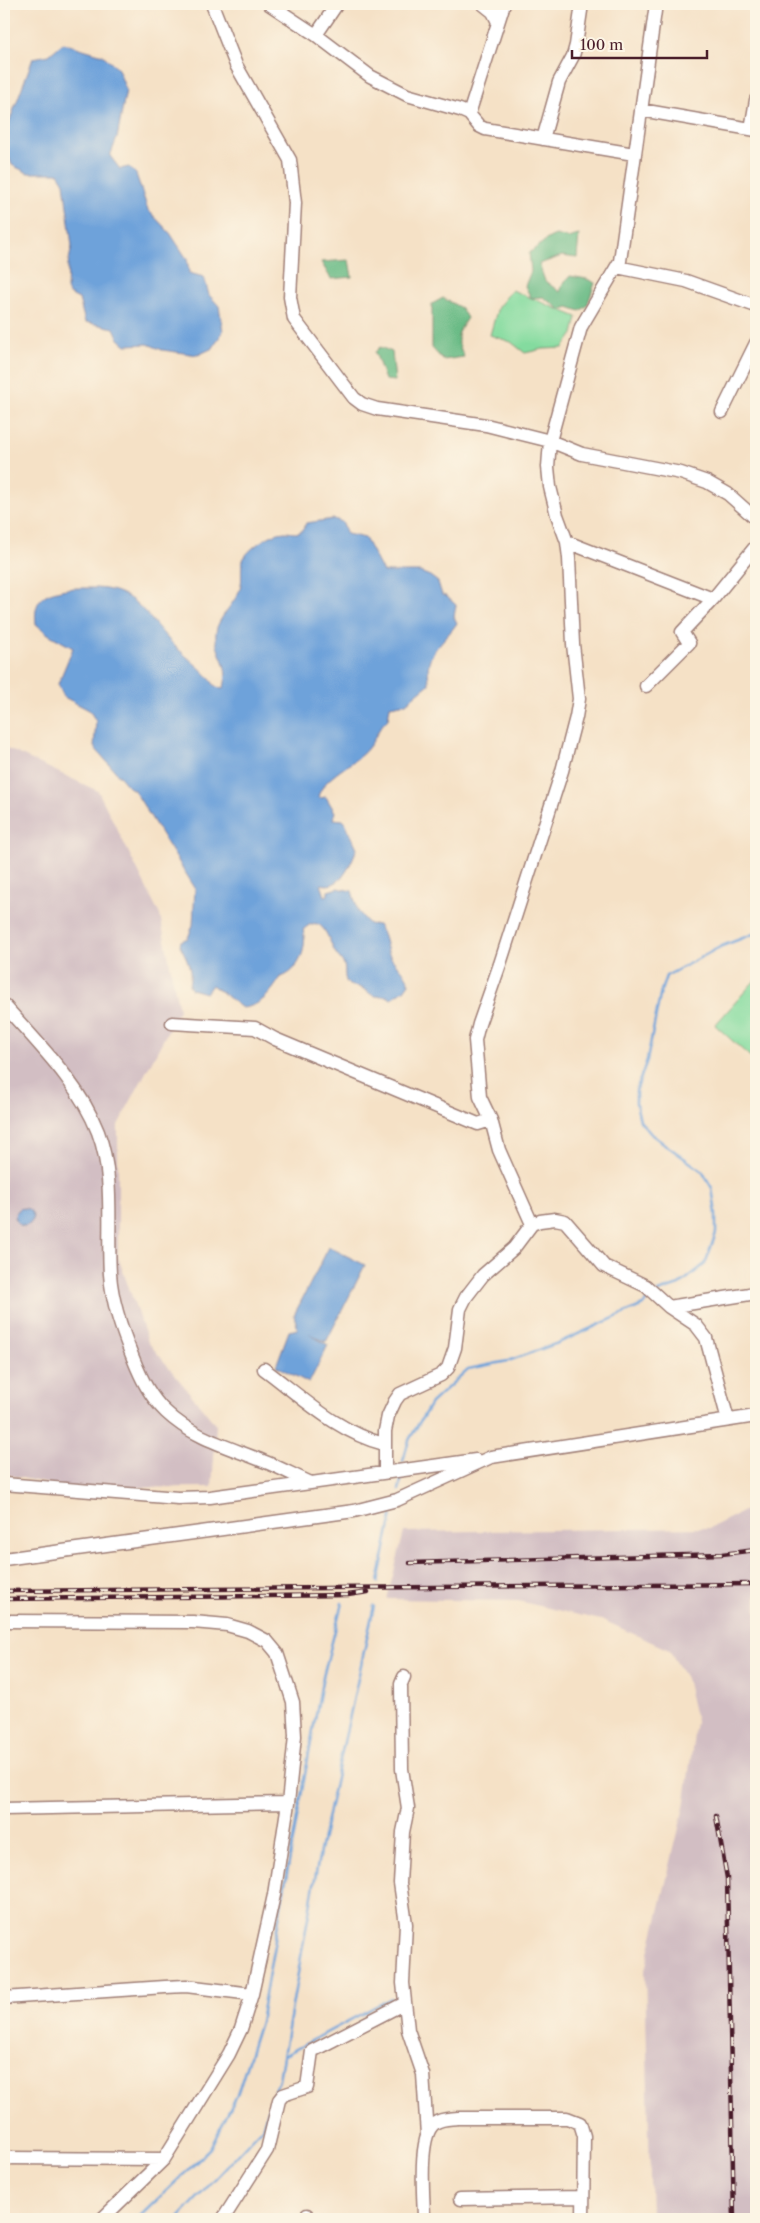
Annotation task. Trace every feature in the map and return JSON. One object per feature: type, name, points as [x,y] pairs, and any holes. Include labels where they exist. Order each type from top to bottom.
[{"type":"street","points":[[212,4],[236,65],[290,160],[296,202],[290,297],[294,318],[354,398],[362,404],[377,409],[486,425],[550,441],[582,454],[656,466],[708,482],[728,494],[756,519]]},
{"type":"street","points":[[269,4],[316,35],[370,76],[389,87],[406,95],[469,114],[478,126],[485,129],[634,154]]},
{"type":"street","points":[[316,35],[337,4]]},
{"type":"street","points":[[483,4],[493,12],[498,22]]},
{"type":"street","points":[[469,114],[504,4]]},
{"type":"street","points":[[542,138],[559,82],[573,56],[582,4]]},
{"type":"street","points":[[532,1224],[499,1150],[491,1120],[480,1097],[476,1054],[477,1032],[562,771],[579,699],[567,542],[557,515],[550,487],[548,467],[550,441],[581,327],[617,267],[622,252],[656,4]]},
{"type":"street","points":[[641,110],[754,130],[756,100]]},
{"type":"street","points":[[617,267],[686,280],[756,306]]},
{"type":"street","points":[[722,412],[756,343]]},
{"type":"street","points":[[567,542],[713,599]]},
{"type":"street","points":[[646,686],[689,643],[682,632],[713,599],[756,546]]},
{"type":"street","points":[[4,1005],[62,1072],[81,1100],[98,1132],[108,1192],[110,1276],[115,1302],[131,1353],[153,1399],[167,1414],[189,1430],[221,1446],[263,1461],[311,1483]]},
{"type":"street","points":[[172,1023],[255,1028],[275,1039],[478,1124],[491,1120]]},
{"type":"street","points":[[385,1472],[384,1444],[388,1416],[395,1401],[400,1394],[441,1374],[448,1368],[455,1348],[460,1309],[466,1297],[483,1275],[514,1248],[532,1224],[554,1219],[564,1221],[572,1227],[594,1257],[604,1266],[646,1286],[665,1304],[696,1325],[706,1338],[728,1420]]},
{"type":"street","points":[[665,1304],[756,1293]]},
{"type":"street","points":[[264,1369],[343,1428],[368,1440],[384,1444]]},
{"type":"street","points":[[4,1484],[178,1498],[210,1497],[491,1457],[756,1416]]},
{"type":"street","points":[[4,1559],[354,1511],[396,1500],[491,1457]]},
{"type":"street","points":[[4,1621],[193,1622],[227,1624],[248,1631],[266,1641],[277,1653],[293,1702],[295,1736],[288,1803],[274,1895],[252,1994],[241,2029],[229,2054],[164,2159],[102,2219]]},
{"type":"street","points":[[404,1677],[401,1684],[402,1769],[408,1808],[403,1832],[400,1883],[406,1924],[405,2003],[408,2030],[423,2074],[427,2134],[424,2148],[424,2219]]},
{"type":"street","points":[[4,1809],[288,1803]]},
{"type":"street","points":[[4,1998],[165,1986],[186,1986],[252,1994]]},
{"type":"street","points":[[223,2219],[268,2150],[279,2100],[283,2095],[307,2087],[312,2051],[405,2003]]},
{"type":"street","points":[[427,2134],[434,2124],[443,2119],[567,2118],[576,2120],[583,2128],[584,2136],[583,2219]]},
{"type":"street","points":[[4,2158],[164,2159]]},
{"type":"street","points":[[460,2199],[583,2197]]},
{"type":"shaded area","points":[[4,747],[98,791],[160,915],[179,1010],[118,1125],[118,1257],[148,1342],[216,1425],[212,1487],[68,1488],[4,1474]]},
{"type":"shaded area","points":[[756,1505],[756,2219],[651,2219],[645,1970],[684,1807],[696,1721],[686,1678],[669,1650],[605,1621],[518,1601],[387,1599],[404,1532],[710,1528]]},
{"type":"green space","points":[[556,235],[568,238],[579,235],[577,258],[562,256],[539,264],[545,281],[560,292],[563,284],[570,276],[587,279],[595,283],[587,306],[580,311],[568,307],[561,310],[543,297],[531,298],[525,286],[531,271],[529,253],[545,240]]},
{"type":"green space","points":[[349,260],[352,277],[331,279],[321,262]]},
{"type":"green space","points":[[512,290],[577,317],[573,334],[563,348],[543,349],[525,353],[511,342],[490,335],[498,307]]},
{"type":"green space","points":[[443,298],[461,308],[467,318],[460,329],[458,337],[464,357],[443,360],[432,348],[432,304]]},
{"type":"green space","points":[[380,347],[392,352],[395,381],[385,380],[375,352]]},
{"type":"green space","points":[[756,979],[756,1062],[715,1025]]},
{"type":"water","points":[[63,43],[103,55],[118,69],[126,90],[117,138],[110,156],[120,169],[129,167],[136,174],[148,210],[170,233],[187,259],[189,273],[204,277],[209,295],[219,306],[223,331],[213,348],[198,355],[162,350],[148,344],[126,345],[119,339],[114,328],[85,322],[79,299],[69,294],[67,289],[68,265],[72,246],[64,183],[58,173],[28,173],[12,165],[4,146],[5,133],[33,58],[49,55]]},
{"type":"water","points":[[334,519],[342,522],[347,534],[365,538],[383,572],[420,572],[430,576],[438,582],[442,595],[446,596],[456,605],[454,617],[457,623],[437,647],[429,663],[429,684],[406,703],[390,706],[388,719],[368,748],[363,754],[333,776],[321,790],[318,797],[326,797],[335,812],[333,819],[345,822],[357,848],[349,868],[340,879],[328,885],[321,884],[325,896],[328,895],[328,891],[338,888],[352,891],[358,911],[369,924],[378,925],[390,956],[406,975],[409,983],[404,990],[391,999],[387,996],[373,995],[359,987],[349,985],[346,982],[345,967],[335,952],[327,934],[320,925],[315,924],[303,930],[303,951],[293,970],[281,977],[270,993],[260,1001],[249,1007],[242,1008],[212,985],[206,993],[191,989],[189,985],[189,964],[180,945],[181,941],[188,938],[193,925],[195,888],[134,790],[129,787],[94,747],[96,721],[89,710],[64,697],[58,684],[73,648],[48,634],[36,624],[36,612],[41,598],[61,590],[87,588],[117,592],[138,605],[164,635],[215,686],[222,689],[226,678],[224,664],[217,647],[216,632],[217,627],[238,594],[242,580],[242,563],[249,551],[274,534],[285,532],[298,533],[306,523]]},
{"type":"water","points":[[24,1208],[30,1211],[33,1217],[30,1223],[24,1226],[18,1223],[15,1217],[18,1211]]},
{"type":"water","points":[[329,1247],[365,1265],[326,1342],[309,1334],[328,1345],[309,1383],[276,1366],[289,1331],[298,1329],[294,1315]]},
{"type":"waterway","points":[[658,1292],[679,1285],[705,1264],[716,1233],[716,1214],[712,1188],[702,1171],[652,1135],[640,1121],[636,1103],[636,1091],[647,1060],[661,991],[666,976],[722,946],[756,933]]},
{"type":"waterway","points":[[403,1461],[409,1440],[431,1403],[468,1369],[508,1361],[558,1343],[643,1305],[651,1296]]},
{"type":"waterway","points":[[399,1490],[402,1476]]},
{"type":"waterway","points":[[378,1582],[392,1515]]},
{"type":"waterway","points":[[137,2219],[210,2149],[237,2095],[260,2022],[322,1681],[342,1603]]},
{"type":"waterway","points":[[178,2219],[262,2128],[279,2079],[320,1851],[374,1606]]},
{"type":"waterway","points":[[285,2055],[391,1998]]},
{"type":"railway","points":[[410,1563],[722,1554],[756,1550]]},
{"type":"railway","points":[[4,1591],[756,1584]]},
{"type":"railway","points":[[4,1599],[348,1595],[368,1592]]},
{"type":"railway","points":[[716,1816],[727,1878],[734,2219]]}]
